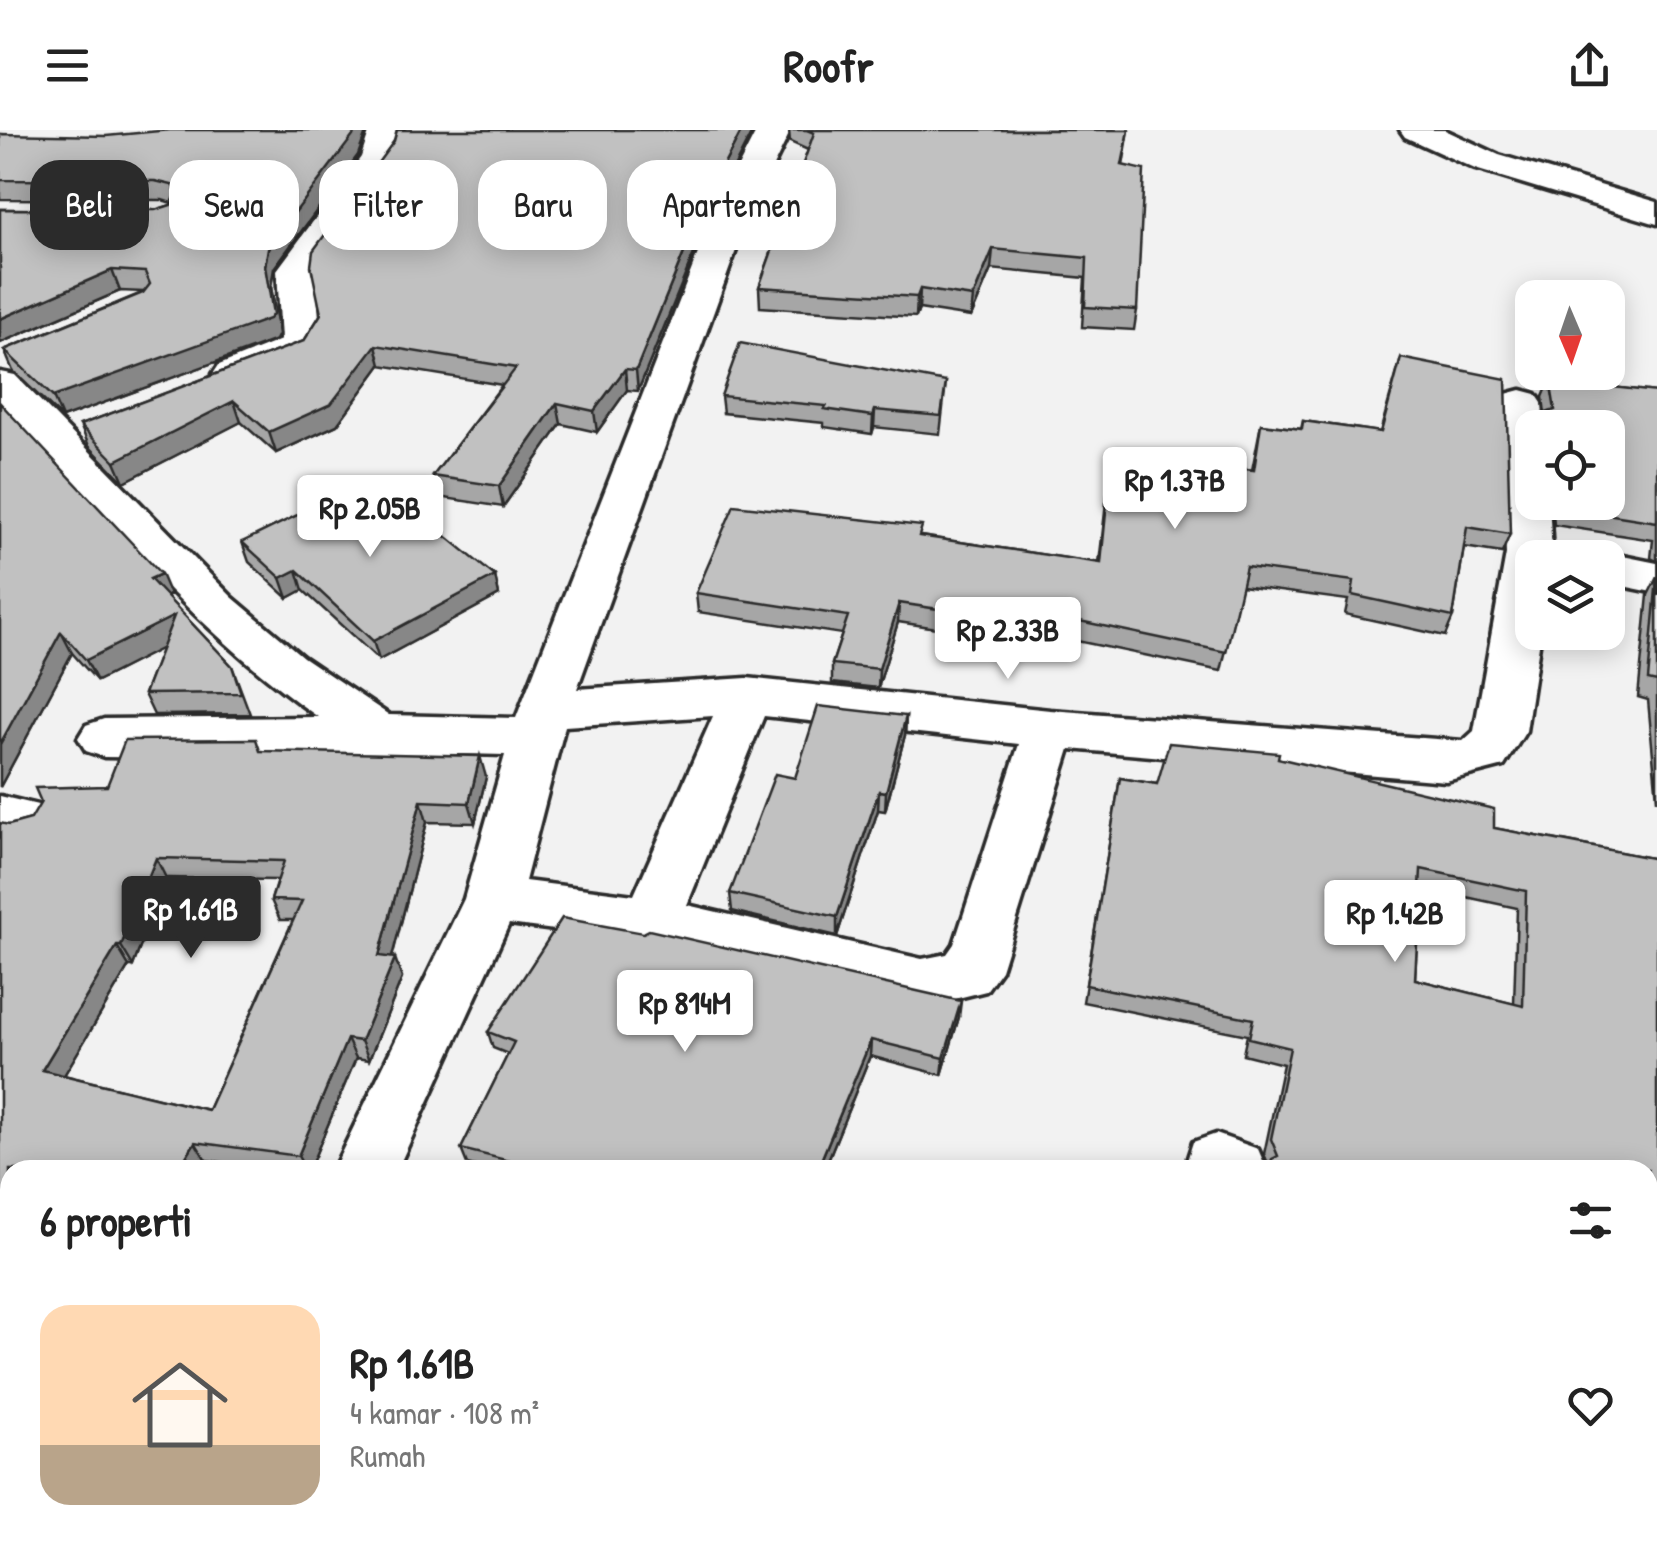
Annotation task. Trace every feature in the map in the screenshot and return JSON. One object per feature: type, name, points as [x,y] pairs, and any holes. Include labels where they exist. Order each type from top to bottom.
[{"type":"street","points":[[196,387],[282,356],[301,342],[294,286],[296,270],[378,158],[387,130]]},
{"type":"street","points":[[370,1160],[492,899],[540,723],[729,220],[774,130]]},
{"type":"street","points":[[1418,130],[1487,162],[1657,212]]},
{"type":"street","points":[[6,366],[71,433],[216,608],[285,669],[378,734]]},
{"type":"street","points":[[1521,403],[1537,540]]},
{"type":"street","points":[[1625,571],[1657,578]]},
{"type":"street","points":[[104,738],[226,740],[378,734],[540,723],[747,696],[1050,729],[1446,762],[1477,760],[1494,747],[1518,650]]},
{"type":"street","points":[[652,920],[747,696]]},
{"type":"street","points":[[492,899],[652,920],[922,983],[965,974],[980,954],[1050,729]]},
{"type":"building","points":[[170,130],[355,130],[335,160],[319,160],[319,181],[299,207],[299,160],[169,160],[169,184],[149,181],[149,160],[30,160],[30,180],[0,180],[0,134],[106,136]]},
{"type":"building","points":[[397,130],[742,130],[726,160],[627,160],[627,250],[685,250],[636,370],[625,369],[594,411],[557,403],[499,486],[433,476],[516,368],[376,345],[331,404],[269,432],[234,401],[115,461],[80,425],[304,341],[321,314],[311,266],[313,251],[319,243],[319,250],[458,250],[458,160],[380,160]]},
{"type":"building","points":[[807,130],[1129,130],[1122,165],[1144,170],[1137,310],[1085,307],[1087,258],[993,249],[973,297],[920,289],[917,297],[759,287],[772,250],[836,250],[836,160],[804,160],[814,133]]},
{"type":"building","points":[[169,206],[169,250],[268,250],[265,266],[273,314],[269,319],[53,397],[4,350],[143,293],[150,284],[145,272],[112,270],[0,319],[0,209],[30,209],[30,250],[149,250],[149,210]]},
{"type":"building","points":[[740,343],[946,382],[941,416],[875,410],[873,416],[824,409],[826,406],[721,396]]},
{"type":"building","points":[[1401,358],[1506,379],[1510,534],[1467,527],[1453,617],[1352,595],[1354,581],[1246,567],[1226,652],[1056,616],[1054,627],[899,603],[879,669],[832,664],[848,616],[696,593],[734,505],[922,526],[919,536],[1101,563],[1112,452],[1254,470],[1261,424],[1302,429],[1303,421],[1381,432]]},
{"type":"building","points":[[1552,390],[1657,392],[1657,522],[1625,517],[1625,410],[1555,410]]},
{"type":"building","points":[[0,403],[161,574],[150,579],[232,666],[241,693],[144,694],[174,616],[86,660],[61,632],[0,744]]},
{"type":"building","points":[[359,485],[401,520],[410,507],[495,576],[373,641],[297,570],[281,578],[242,542]]},
{"type":"building","points":[[1657,577],[1657,682],[1648,680]]},
{"type":"building","points":[[818,706],[906,716],[886,792],[879,791],[837,917],[730,893],[775,774],[795,778]]},
{"type":"building","points":[[256,739],[260,751],[480,756],[469,803],[421,801],[379,956],[395,958],[361,1041],[347,1039],[298,1156],[195,1142],[184,1160],[0,1160],[0,823],[9,825],[31,819],[41,802],[35,788],[107,786],[125,740]],"holes":[[[156,858],[284,861],[271,900],[302,901],[208,1110],[42,1070],[117,946],[121,946]]]},
{"type":"building","points":[[1169,743],[1279,753],[1278,758],[1494,809],[1494,828],[1657,859],[1657,1160],[1272,1160],[1278,1156],[1271,1139],[1290,1048],[1249,1038],[1253,1019],[1086,985],[1120,778],[1157,784]],"holes":[[[1421,869],[1526,891],[1523,1006],[1415,979]]]},
{"type":"building","points":[[562,918],[643,933],[649,930],[961,1001],[944,1058],[871,1040],[821,1160],[506,1160],[461,1149],[514,1042],[488,1032]]}]
